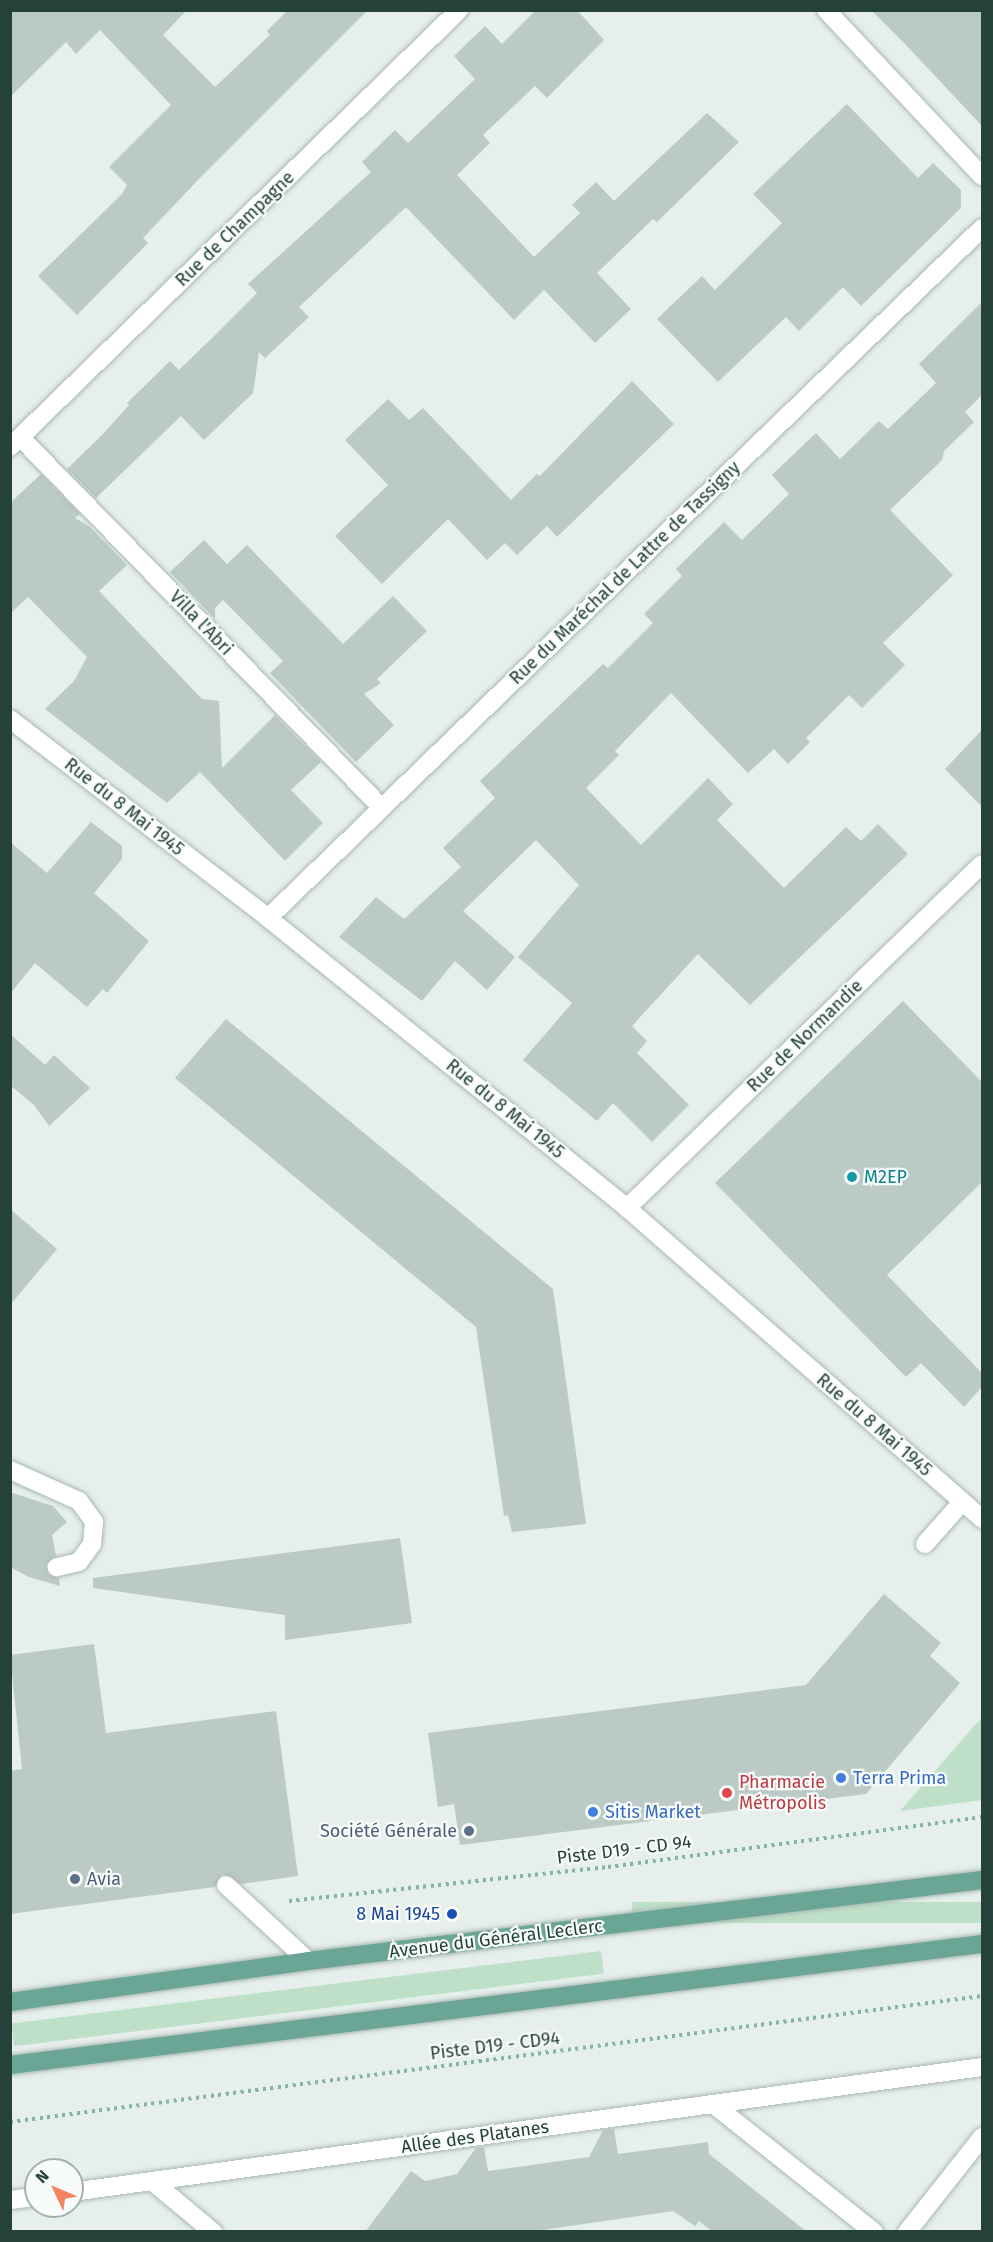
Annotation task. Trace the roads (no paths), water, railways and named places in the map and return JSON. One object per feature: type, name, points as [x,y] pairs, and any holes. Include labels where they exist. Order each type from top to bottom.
[{"type":"main road","name":"Avenue du Général Leclerc","points":[[10,2002],[308,1961],[982,1880]]},
{"type":"main road","points":[[10,2065],[982,1944]]},
{"type":"street","name":"Rue de Champagne","points":[[15,442],[459,10]]},
{"type":"street","points":[[826,10],[982,176]]},
{"type":"street","name":"Rue du Maréchal de Lattre de Tassigny","points":[[268,918],[982,228]]},
{"type":"street","name":"Villa l'Abri","points":[[15,442],[382,808]]},
{"type":"street","name":"Rue du 8 Mai 1945","points":[[10,719],[268,918],[627,1208],[976,1510]]},
{"type":"street","name":"Rue de Normandie","points":[[627,1208],[982,864]]},
{"type":"street","points":[[10,1470],[79,1501],[94,1522],[92,1544],[80,1562],[57,1567]]},
{"type":"street","points":[[925,1544],[976,1510]]},
{"type":"street","points":[[226,1886],[308,1961]]},
{"type":"street","name":"Allée des Platanes","points":[[84,2190],[982,2067]]},
{"type":"street","points":[[713,2104],[874,2232]]},
{"type":"street","points":[[908,2232],[982,2137]]},
{"type":"street","points":[[152,2181],[213,2232]]},
{"type":"place","name":"M2EP","points":[[852,1177]]},
{"type":"place","name":"Terra Prima","points":[[841,1778]]},
{"type":"place","name":"Pharmacie Métropolis","points":[[727,1793]]},
{"type":"place","name":"Sitis Market","points":[[593,1812]]},
{"type":"place","name":"Société Générale","points":[[469,1831]]},
{"type":"place","name":"Avia","points":[[75,1879]]},
{"type":"place","name":"8 Mai 1945","points":[[452,1914]]}]
